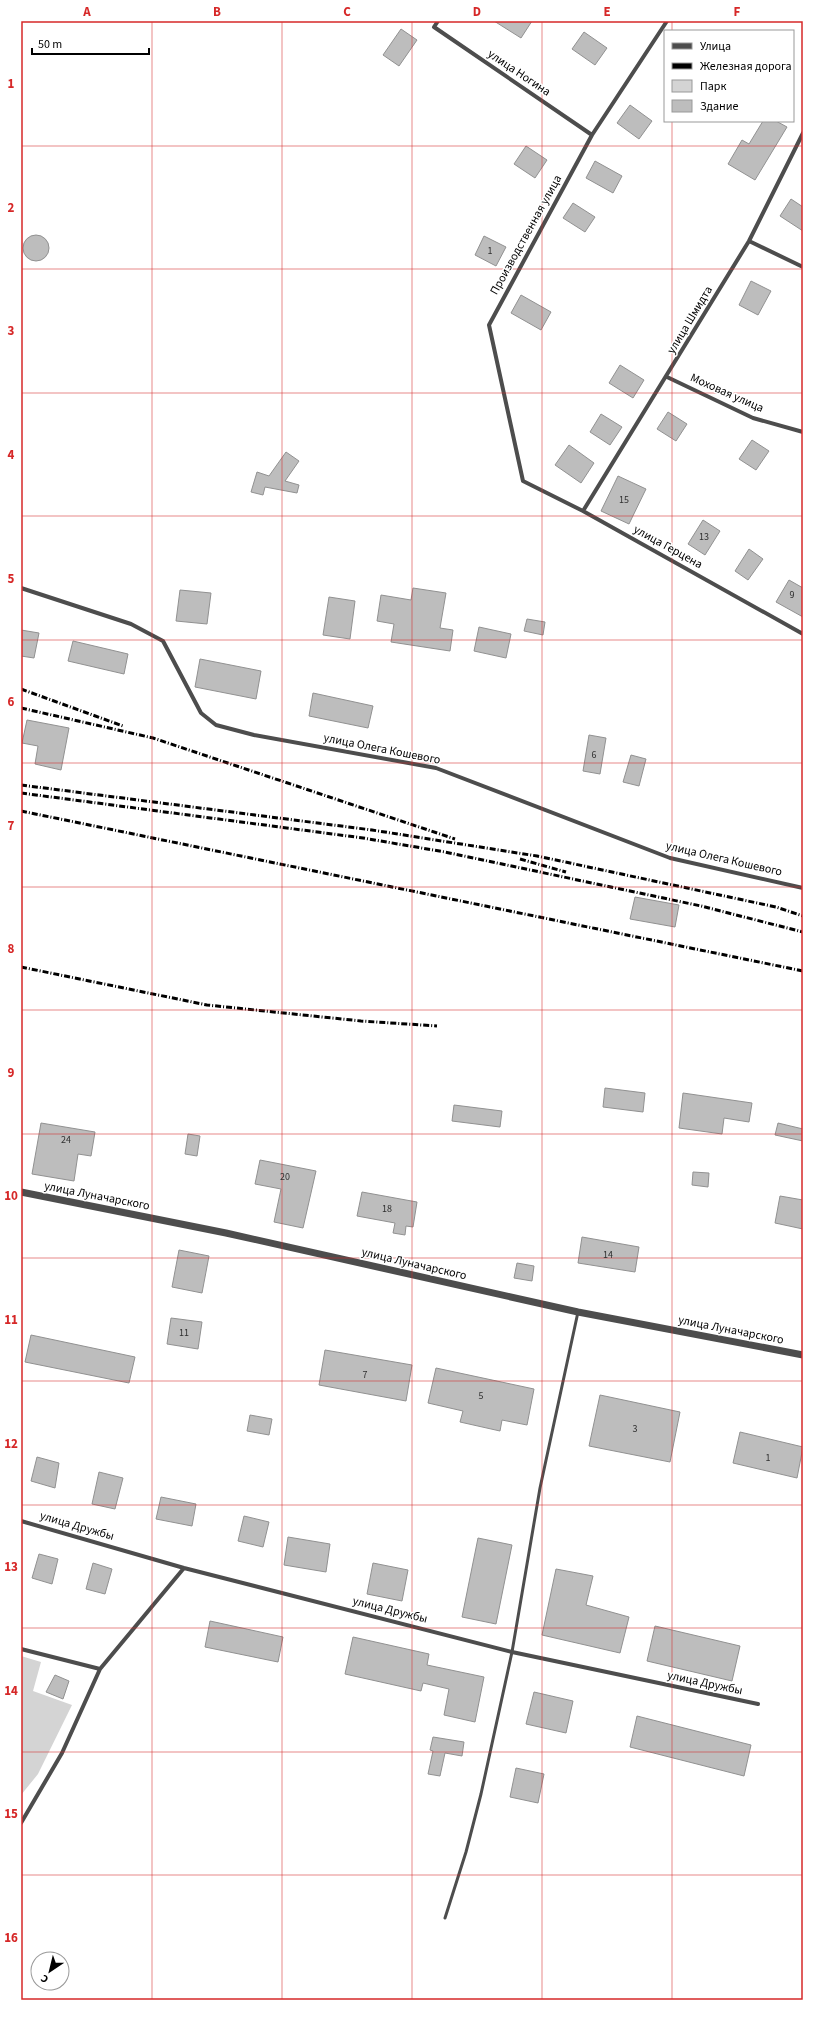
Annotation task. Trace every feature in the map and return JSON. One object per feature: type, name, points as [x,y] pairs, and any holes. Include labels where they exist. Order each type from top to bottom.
[{"type":"street","name":"улица Ногина","points":[[438,21],[434,27],[592,135]]},
{"type":"street","name":"Производственная улица","points":[[523,481],[489,325],[592,135],[667,21]]},
{"type":"street","name":"улица Шмидта","points":[[583,511],[667,377],[749,241],[803,133]]},
{"type":"street","points":[[749,241],[803,267]]},
{"type":"street","name":"Моховая улица","points":[[667,377],[753,418],[803,432]]},
{"type":"street","name":"улица Герцена","points":[[523,481],[583,511],[803,634]]},
{"type":"street","name":"улица Олега Кошевого","points":[[21,588],[131,624],[163,641],[201,713],[216,725],[254,735],[436,768],[670,858],[803,888]]},
{"type":"street","name":"улица Луначарского","points":[[21,1192],[226,1233],[578,1312],[803,1355]]},
{"type":"street","name":"улица Дружбы","points":[[21,1521],[184,1568],[512,1652],[758,1704]]},
{"type":"street","points":[[21,1823],[62,1753],[100,1670],[184,1568]]},
{"type":"street","points":[[21,1649],[100,1670]]},
{"type":"lane","points":[[445,1918],[466,1852],[479,1801],[512,1652],[540,1488],[578,1312]]},
{"type":"green space","points":[[21,1656],[41,1662],[33,1691],[72,1705],[38,1774],[21,1795]]},
{"type":"building","points":[[494,21],[532,21],[521,38]]},
{"type":"building","points":[[401,29],[417,40],[399,66],[383,55]]},
{"type":"building","points":[[584,32],[607,48],[595,65],[572,49]]},
{"type":"building","points":[[630,105],[652,121],[639,139],[617,123]]},
{"type":"building","points":[[762,122],[778,122],[787,127],[755,180],[728,164],[742,140],[749,144]]},
{"type":"building","points":[[526,146],[547,160],[535,178],[514,164]]},
{"type":"building","points":[[595,161],[622,176],[613,193],[586,178]]},
{"type":"building","points":[[791,199],[803,207],[803,231],[780,216]]},
{"type":"building","points":[[573,203],[595,217],[585,232],[563,218]]},
{"type":"building","points":[[36,235],[45,239],[49,248],[45,257],[36,261],[27,257],[23,248],[27,239]]},
{"type":"building","points":[[484,236],[506,247],[496,266],[475,255]]},
{"type":"building","points":[[751,281],[771,291],[758,315],[739,305]]},
{"type":"building","points":[[521,295],[551,312],[541,330],[511,313]]},
{"type":"building","points":[[620,365],[644,380],[633,398],[609,383]]},
{"type":"building","points":[[668,412],[687,424],[676,441],[657,429]]},
{"type":"building","points":[[601,414],[622,427],[610,445],[590,432]]},
{"type":"building","points":[[752,440],[769,451],[756,470],[739,459]]},
{"type":"building","points":[[569,445],[594,463],[581,483],[555,465]]},
{"type":"building","points":[[286,452],[299,461],[285,481],[299,485],[297,493],[265,487],[263,495],[251,492],[257,472],[269,476]]},
{"type":"building","points":[[618,476],[646,489],[629,524],[601,511]]},
{"type":"building","points":[[703,520],[720,531],[705,555],[688,544]]},
{"type":"building","points":[[749,549],[763,559],[748,580],[735,571]]},
{"type":"building","points":[[789,580],[803,588],[803,617],[776,602]]},
{"type":"building","points":[[413,588],[446,593],[440,628],[453,630],[450,651],[391,642],[394,624],[377,621],[381,595],[411,600]]},
{"type":"building","points":[[180,590],[211,593],[207,624],[176,621]]},
{"type":"building","points":[[329,597],[355,601],[350,639],[323,635]]},
{"type":"building","points":[[527,619],[545,622],[543,635],[524,631]]},
{"type":"building","points":[[479,627],[511,634],[506,658],[474,651]]},
{"type":"building","points":[[21,630],[39,633],[34,658],[21,656]]},
{"type":"building","points":[[73,641],[128,654],[124,674],[68,661]]},
{"type":"building","points":[[200,659],[261,671],[256,699],[195,687]]},
{"type":"building","points":[[313,693],[373,706],[368,728],[309,716]]},
{"type":"building","points":[[27,720],[69,728],[61,770],[35,764],[38,746],[22,743]]},
{"type":"building","points":[[589,735],[606,738],[600,774],[583,771]]},
{"type":"building","points":[[631,755],[646,759],[639,786],[623,782]]},
{"type":"building","points":[[635,897],[679,905],[675,927],[630,919]]},
{"type":"building","points":[[605,1088],[645,1093],[643,1112],[603,1107]]},
{"type":"building","points":[[683,1093],[752,1103],[749,1122],[724,1118],[722,1134],[679,1128]]},
{"type":"building","points":[[454,1105],[502,1111],[500,1127],[452,1121]]},
{"type":"building","points":[[41,1123],[95,1132],[91,1156],[78,1154],[74,1181],[32,1174]]},
{"type":"building","points":[[778,1123],[803,1129],[803,1141],[775,1135]]},
{"type":"building","points":[[188,1134],[200,1136],[197,1156],[185,1154]]},
{"type":"building","points":[[260,1160],[316,1171],[303,1228],[274,1222],[281,1189],[255,1184]]},
{"type":"building","points":[[693,1172],[709,1173],[708,1187],[692,1185]]},
{"type":"building","points":[[362,1192],[417,1202],[413,1227],[406,1226],[405,1235],[393,1233],[395,1223],[357,1216]]},
{"type":"building","points":[[780,1196],[803,1200],[803,1229],[775,1223]]},
{"type":"building","points":[[582,1237],[639,1247],[635,1272],[578,1263]]},
{"type":"building","points":[[179,1250],[209,1256],[202,1293],[172,1287]]},
{"type":"building","points":[[517,1263],[534,1266],[532,1281],[514,1278]]},
{"type":"building","points":[[171,1318],[202,1322],[198,1349],[167,1344]]},
{"type":"building","points":[[31,1335],[135,1357],[129,1383],[25,1362]]},
{"type":"building","points":[[325,1350],[412,1365],[406,1401],[319,1385]]},
{"type":"building","points":[[436,1368],[534,1389],[527,1425],[502,1420],[500,1431],[460,1422],[463,1411],[428,1403]]},
{"type":"building","points":[[600,1395],[680,1412],[670,1462],[589,1446]]},
{"type":"building","points":[[250,1415],[272,1419],[269,1435],[247,1431]]},
{"type":"building","points":[[740,1432],[803,1447],[797,1478],[733,1463]]},
{"type":"building","points":[[37,1457],[59,1463],[55,1488],[31,1481]]},
{"type":"building","points":[[99,1472],[123,1478],[115,1509],[92,1504]]},
{"type":"building","points":[[161,1497],[196,1504],[192,1526],[156,1519]]},
{"type":"building","points":[[244,1516],[269,1522],[263,1547],[238,1541]]},
{"type":"building","points":[[288,1537],[330,1544],[326,1572],[284,1565]]},
{"type":"building","points":[[478,1538],[512,1545],[496,1624],[462,1617]]},
{"type":"building","points":[[39,1554],[58,1559],[52,1584],[32,1578]]},
{"type":"building","points":[[93,1563],[112,1569],[105,1594],[86,1589]]},
{"type":"building","points":[[373,1563],[408,1570],[402,1601],[367,1594]]},
{"type":"building","points":[[556,1569],[593,1576],[586,1605],[629,1617],[620,1653],[542,1635]]},
{"type":"building","points":[[210,1621],[283,1637],[278,1662],[205,1647]]},
{"type":"building","points":[[655,1626],[740,1646],[732,1681],[647,1661]]},
{"type":"building","points":[[353,1637],[429,1654],[427,1665],[484,1677],[475,1722],[444,1715],[449,1689],[423,1683],[421,1691],[345,1674]]},
{"type":"building","points":[[55,1675],[69,1681],[63,1699],[46,1692]]},
{"type":"building","points":[[534,1692],[573,1701],[566,1733],[526,1724]]},
{"type":"building","points":[[637,1716],[751,1745],[744,1776],[630,1747]]},
{"type":"building","points":[[433,1737],[464,1742],[462,1756],[445,1753],[440,1776],[428,1774],[433,1751],[430,1750]]},
{"type":"building","points":[[516,1768],[544,1774],[538,1803],[510,1797]]},
{"type":"railway","points":[[21,689],[123,726]]},
{"type":"railway","points":[[21,708],[153,738],[455,839]]},
{"type":"railway","points":[[21,785],[372,830],[537,856],[776,907],[803,916]]},
{"type":"railway","points":[[21,793],[363,838],[445,852],[701,906],[803,932]]},
{"type":"railway","points":[[21,811],[803,971]]},
{"type":"railway","points":[[520,859],[566,872]]},
{"type":"railway","points":[[21,967],[207,1005],[361,1021],[437,1026]]}]
